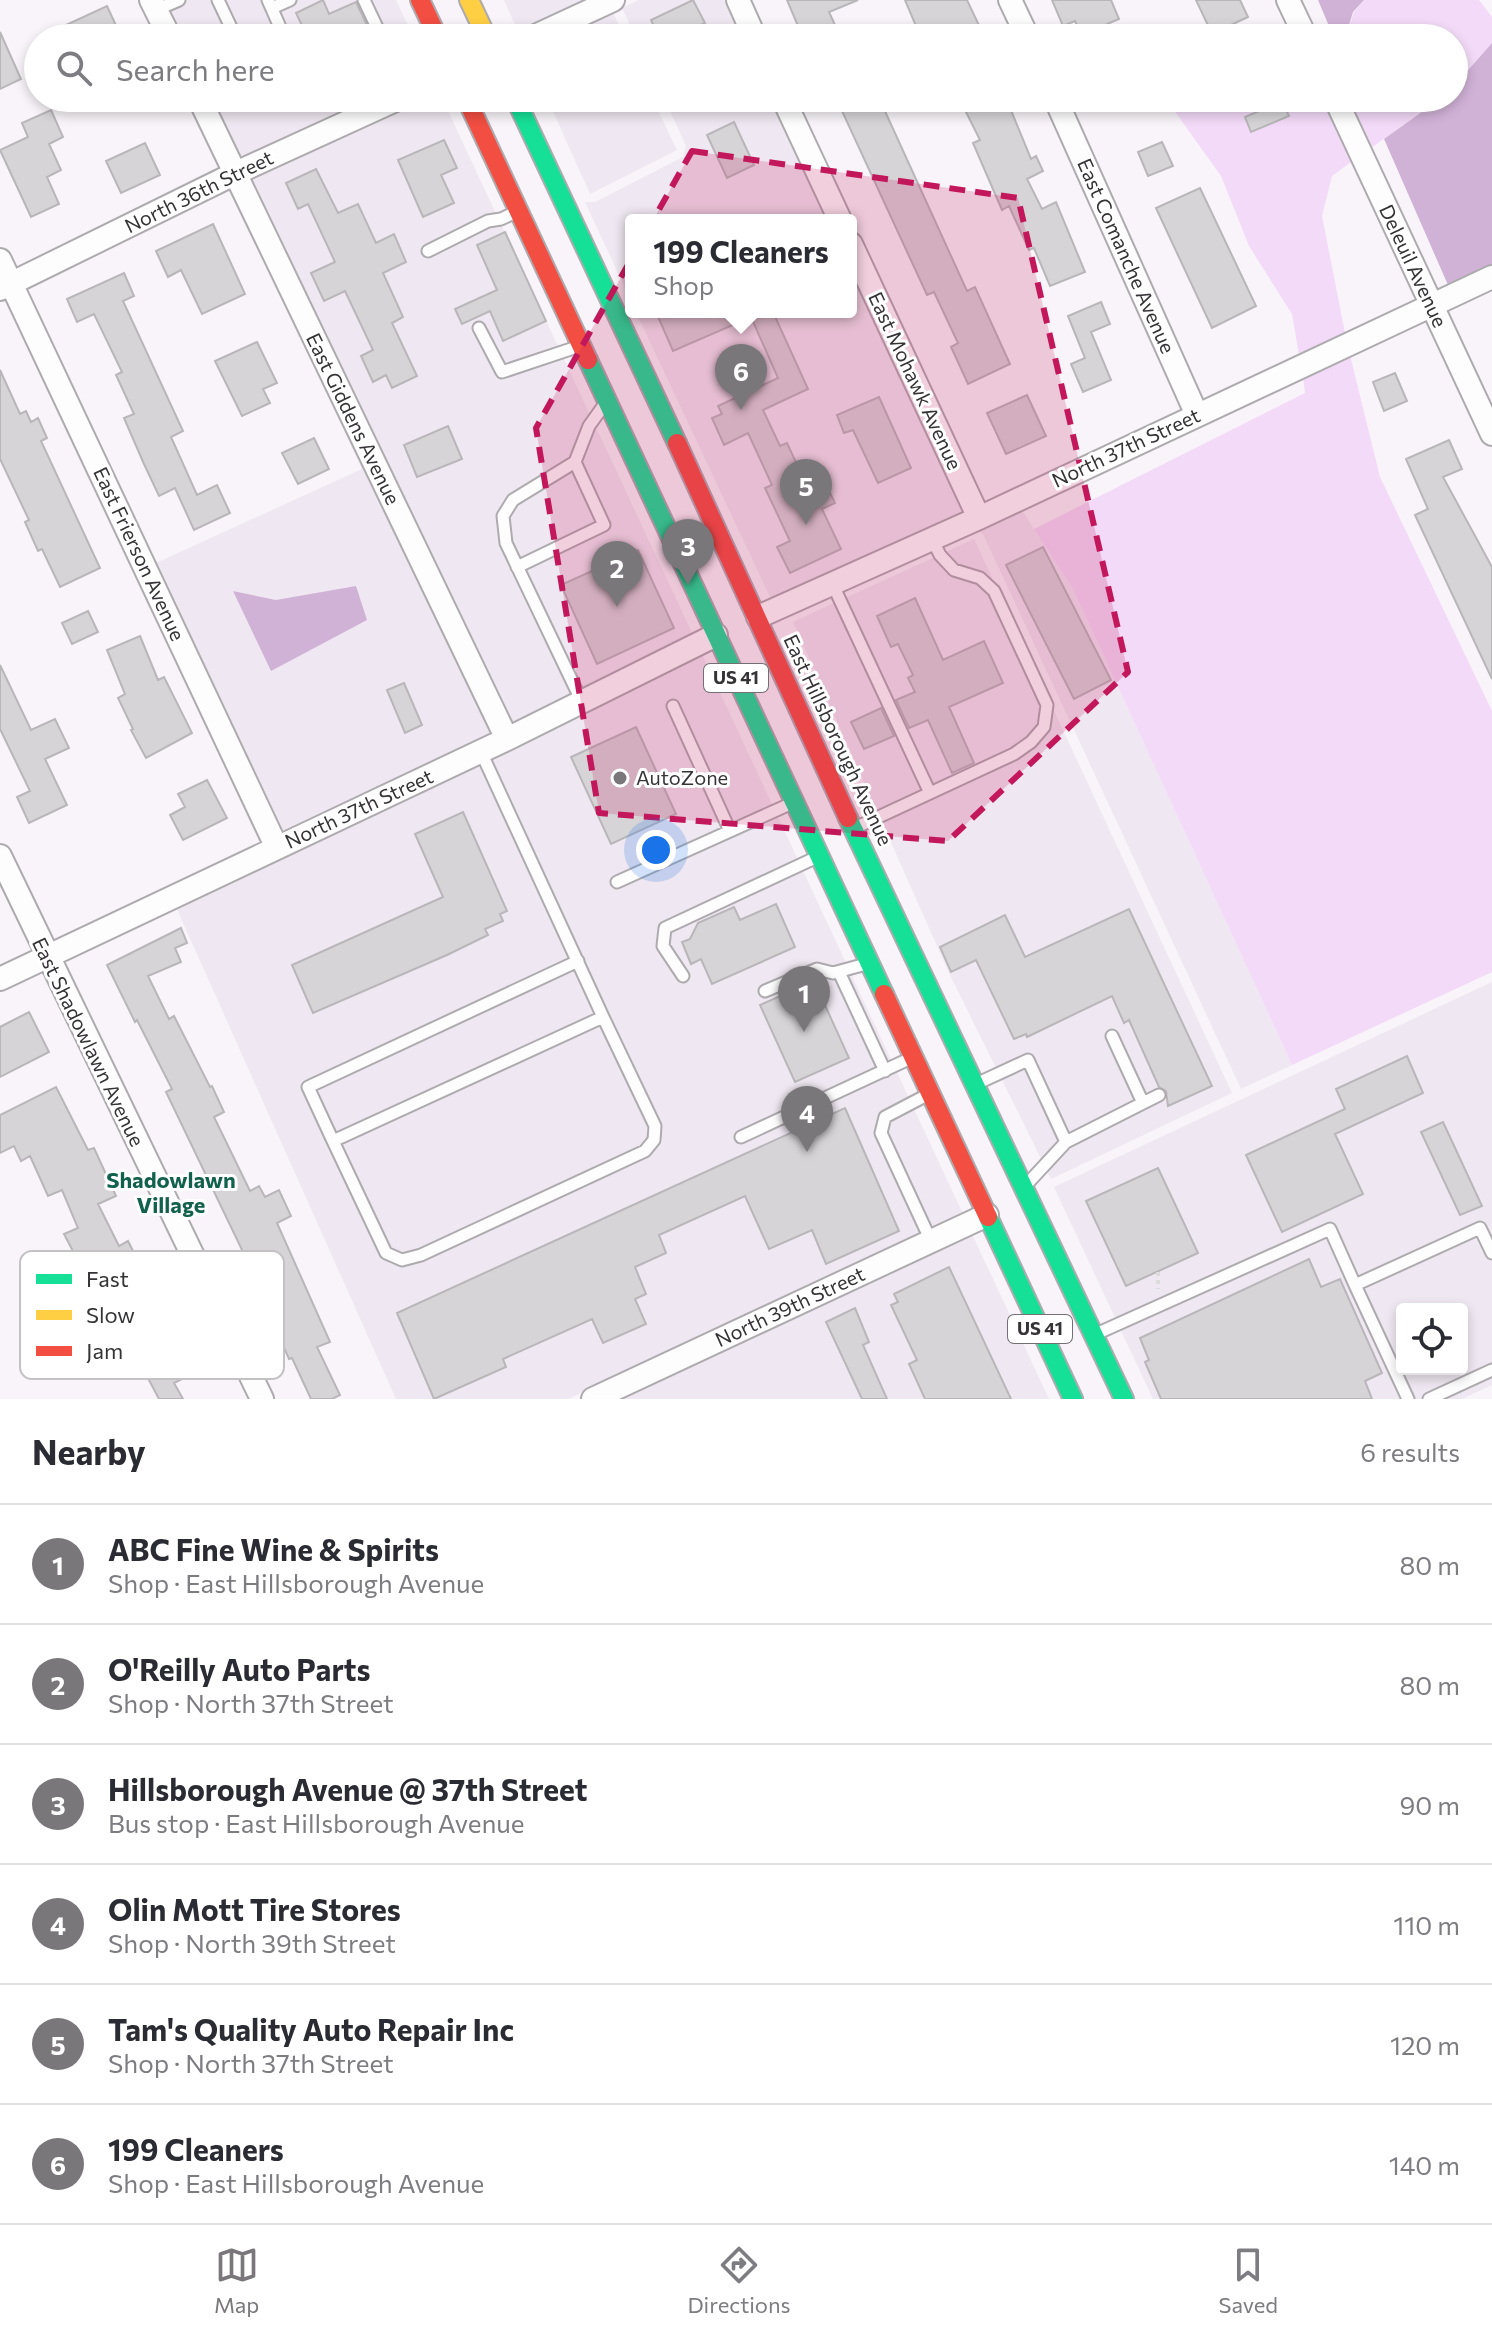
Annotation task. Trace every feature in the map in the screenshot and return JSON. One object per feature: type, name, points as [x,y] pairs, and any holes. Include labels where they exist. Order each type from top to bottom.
[{"type":"main road","points":[[420,0],[431,24]]},
{"type":"main road","points":[[469,0],[480,24]]},
{"type":"main road","name":"US 41","points":[[473,112],[931,1093],[997,1219],[1073,1399]]},
{"type":"main road","name":"East Hillsborough Avenue","points":[[522,112],[925,982],[1124,1399]]},
{"type":"main road","points":[[676,549],[720,595],[758,617]]},
{"type":"main road","points":[[716,635],[745,654]]},
{"type":"main road","points":[[768,686],[774,697],[800,713]]},
{"type":"main road","points":[[871,962],[894,963],[925,982]]},
{"type":"main road","points":[[1031,1239],[1065,1273]]},
{"type":"street","points":[[561,24],[613,0]]},
{"type":"street","points":[[738,0],[749,24]]},
{"type":"street","points":[[1010,0],[1021,24]]},
{"type":"street","points":[[1288,0],[1299,24]]},
{"type":"street","points":[[154,5],[163,24]]},
{"type":"street","name":"East Giddens Avenue","points":[[206,112],[507,739]]},
{"type":"street","name":"North 36th Street","points":[[6,287],[363,112]]},
{"type":"street","points":[[790,112],[837,214]]},
{"type":"street","name":"East Comanche Avenue","points":[[1061,112],[1197,415]]},
{"type":"street","name":"Deleuil Avenue","points":[[1342,112],[1492,434]]},
{"type":"street","name":"East Mohawk Avenue","points":[[857,257],[979,518]]},
{"type":"street","name":"East Frierson Avenue","points":[[0,260],[6,287],[277,848]]},
{"type":"street","name":"North 37th Street","points":[[758,617],[979,518],[1492,277]]},
{"type":"street","name":"North 37th Street","points":[[0,979],[481,752],[716,635]]},
{"type":"street","name":"East Shadowlawn Avenue","points":[[0,856],[190,1251]]},
{"type":"street","name":"North 39th Street","points":[[593,1399],[931,1241],[997,1219]]},
{"type":"street","name":"East Shadowlawn Avenue","points":[[252,1379],[262,1399]]},
{"type":"lane","points":[[154,5],[179,0]]},
{"type":"lane","points":[[218,0],[229,24]]},
{"type":"lane","points":[[279,24],[270,4],[290,0]]},
{"type":"lane","points":[[364,0],[375,24]]},
{"type":"lane","points":[[428,251],[488,221],[519,211]]},
{"type":"lane","points":[[479,328],[502,372],[582,346]]},
{"type":"lane","points":[[582,702],[506,543],[503,516],[513,500],[575,462],[589,426],[607,401]]},
{"type":"lane","points":[[517,567],[604,525],[575,462]]},
{"type":"lane","points":[[854,829],[1014,754],[1031,742],[1044,727],[1047,705],[994,591],[980,578],[954,570],[940,555],[932,539]]},
{"type":"lane","points":[[832,583],[930,793]]},
{"type":"lane","points":[[673,706],[730,831]]},
{"type":"lane","points":[[481,752],[655,1126],[654,1140],[645,1151],[435,1249],[402,1260],[386,1253],[308,1087],[578,961]]},
{"type":"lane","points":[[617,882],[794,802]]},
{"type":"lane","points":[[683,976],[663,946],[665,928],[819,856]]},
{"type":"lane","points":[[765,991],[817,969],[839,972],[871,962]]},
{"type":"lane","points":[[839,972],[885,1071]]},
{"type":"lane","points":[[333,1141],[603,1017]]},
{"type":"lane","points":[[1112,1036],[1143,1103]]},
{"type":"lane","points":[[741,1137],[914,1056]]},
{"type":"lane","points":[[974,1084],[1028,1060],[1066,1142]]},
{"type":"lane","points":[[931,1093],[885,1117],[881,1133],[931,1241]]},
{"type":"lane","points":[[1024,1188],[1066,1142],[1159,1095]]},
{"type":"lane","points":[[1355,1285],[1480,1228],[1492,1253]]},
{"type":"lane","points":[[1094,1335],[1330,1229],[1408,1399]]},
{"type":"lane","points":[[1429,1399],[1492,1370]]},
{"type":"highlighted area","points":[[692,151],[1018,198],[1128,672],[948,841],[599,813],[536,428]]},
{"type":"shaded area","points":[[165,0],[396,0],[407,24],[176,24]]},
{"type":"shaded area","points":[[504,0],[607,0],[618,24],[515,24]]},
{"type":"shaded area","points":[[639,0],[724,0],[735,24],[629,24],[622,8]]},
{"type":"shaded area","points":[[1318,0],[1364,0],[1353,12],[1349,24],[1328,24]]},
{"type":"shaded area","points":[[1364,0],[1479,0],[1492,17],[1492,43],[1468,70],[1468,24],[1350,24],[1354,12]]},
{"type":"shaded area","points":[[1492,43],[1492,265],[1448,285],[1384,139],[1422,112],[1468,112],[1468,70]]},
{"type":"shaded area","points":[[220,112],[344,112],[242,159]]},
{"type":"shaded area","points":[[395,112],[449,112],[693,635],[513,724],[251,178]]},
{"type":"shaded area","points":[[553,112],[659,112],[677,150],[590,194]]},
{"type":"shaded area","points":[[670,112],[777,112],[824,214],[625,214],[625,288],[585,202],[595,202],[683,157],[686,146]]},
{"type":"shaded area","points":[[1328,112],[1351,162],[1332,176],[1322,216],[1345,333],[1299,355],[1292,314],[1249,246],[1221,176],[1176,113]]},
{"type":"shaded area","points":[[1354,112],[1421,112],[1371,148]]},
{"type":"shaded area","points":[[857,285],[963,513],[771,599],[639,318],[857,318]]},
{"type":"shaded area","points":[[277,287],[492,735],[284,833],[156,563],[362,469]],"holes":[[[233,591],[276,600],[272,671]]]},
{"type":"shaded area","points":[[1350,355],[1380,477],[1492,711],[1492,972],[1292,1065],[1073,589],[1034,529],[1305,393],[1303,377]]},
{"type":"shaded area","points":[[1021,509],[1073,589],[1292,1065],[1241,1089],[983,534],[977,530]]},
{"type":"shaded area","points":[[974,539],[1232,1093],[1051,1179],[949,973],[793,622]]},
{"type":"shaded area","points":[[356,586],[367,620],[271,671],[233,591],[276,600]]},
{"type":"shaded area","points":[[702,654],[963,1214],[568,1399],[396,1399],[176,907],[523,744]]},
{"type":"shaded area","points":[[1492,982],[1492,1385],[1462,1399],[1153,1399],[1054,1187]]},
{"type":"shaded area","points":[[972,1234],[1049,1399],[618,1399]]},
{"type":"building","points":[[323,0],[329,14],[356,2],[366,24],[301,24],[296,13]]},
{"type":"building","points":[[693,0],[705,23],[653,24],[651,20]]},
{"type":"building","points":[[787,0],[858,0],[829,12],[835,24],[797,24]]},
{"type":"building","points":[[905,0],[967,0],[978,24],[915,24]]},
{"type":"building","points":[[1052,0],[1111,0],[1119,19],[1107,24],[1076,24],[1075,21],[1062,24]]},
{"type":"building","points":[[1196,0],[1240,0],[1248,17],[1233,24],[1207,24]]},
{"type":"building","points":[[107,6],[115,24],[68,24]]},
{"type":"building","points":[[0,32],[21,79],[0,89]]},
{"type":"building","points":[[52,112],[63,137],[49,144],[61,170],[47,177],[59,204],[31,217],[0,150],[28,137],[22,123]]},
{"type":"building","points":[[842,112],[885,112],[967,291],[975,287],[1010,364],[968,384],[951,347],[958,343],[934,292],[927,295]]},
{"type":"building","points":[[966,112],[1012,112],[1031,159],[1036,156],[1043,171],[1027,179],[1042,209],[1056,202],[1085,272],[1050,286],[1034,248],[1029,250],[1009,206],[1002,210],[973,143],[980,140]]},
{"type":"building","points":[[1257,112],[1287,112],[1289,116],[1251,132],[1245,117]]},
{"type":"building","points":[[734,122],[754,165],[727,178],[707,135]]},
{"type":"building","points":[[444,140],[457,168],[441,175],[454,203],[423,217],[398,160]]},
{"type":"building","points":[[1162,142],[1173,166],[1148,176],[1138,152]]},
{"type":"building","points":[[145,143],[160,175],[121,193],[106,161]]},
{"type":"building","points":[[316,169],[338,213],[358,204],[376,243],[394,234],[406,262],[383,273],[403,317],[392,323],[417,376],[392,388],[386,375],[373,382],[361,356],[373,350],[345,291],[324,301],[311,273],[335,262],[308,204],[298,209],[286,183]]},
{"type":"building","points":[[1200,188],[1256,306],[1212,328],[1156,208]]},
{"type":"building","points":[[213,224],[245,294],[202,314],[181,270],[168,277],[156,251]]},
{"type":"building","points":[[505,232],[546,321],[503,341],[490,311],[462,324],[455,309],[497,290],[477,245]]},
{"type":"building","points":[[124,273],[134,296],[123,301],[183,431],[171,437],[197,495],[217,485],[230,513],[194,530],[175,488],[159,496],[144,464],[124,418],[134,414],[116,375],[122,372],[94,314],[77,322],[67,299]]},
{"type":"building","points":[[1101,302],[1110,324],[1091,332],[1111,380],[1083,392],[1071,364],[1085,358],[1068,316]]},
{"type":"building","points":[[659,318],[749,318],[673,351]]},
{"type":"building","points":[[751,318],[776,318],[808,389],[763,410],[780,446],[787,443],[800,471],[816,464],[835,503],[822,509],[841,549],[790,573],[777,547],[790,541],[765,488],[772,485],[748,433],[724,445],[712,418],[722,414],[718,406],[778,378]]},
{"type":"building","points":[[257,342],[277,383],[263,389],[270,403],[242,416],[215,361]]},
{"type":"building","points":[[0,370],[20,414],[26,411],[31,422],[38,418],[47,438],[41,441],[100,568],[60,587],[42,549],[38,551],[25,522],[29,520],[0,459]]},
{"type":"building","points":[[1395,373],[1407,401],[1384,411],[1373,382]]},
{"type":"building","points":[[1027,395],[1046,436],[1006,454],[987,413]]},
{"type":"building","points":[[879,397],[911,468],[878,483],[853,430],[844,433],[837,415]]},
{"type":"building","points":[[448,426],[462,459],[417,477],[404,445]]},
{"type":"building","points":[[314,438],[329,469],[298,484],[282,453]]},
{"type":"building","points":[[1449,440],[1462,469],[1443,477],[1492,567],[1492,679],[1415,515],[1428,509],[1406,459]]},
{"type":"building","points":[[1043,547],[1111,680],[1074,699],[1006,565]]},
{"type":"building","points":[[638,550],[674,628],[597,664],[561,585]]},
{"type":"building","points":[[915,598],[943,660],[984,641],[1003,683],[949,707],[974,763],[952,773],[928,720],[909,728],[896,700],[915,692],[908,678],[913,675],[898,644],[891,647],[877,616]]},
{"type":"building","points":[[88,611],[98,632],[72,644],[62,623]]},
{"type":"building","points":[[140,636],[158,680],[164,677],[192,733],[146,758],[118,698],[125,694],[107,650]]},
{"type":"building","points":[[0,665],[31,730],[55,719],[69,748],[45,759],[67,805],[29,823],[17,797],[30,791],[0,729]]},
{"type":"building","points":[[404,683],[422,725],[405,733],[387,690]]},
{"type":"building","points":[[881,708],[894,736],[864,749],[851,722]]},
{"type":"building","name":"AutoZone","points":[[636,727],[676,814],[611,844],[571,757]]},
{"type":"building","points":[[207,780],[227,818],[183,840],[170,815],[185,807],[178,794]]},
{"type":"building","points":[[463,812],[507,911],[500,914],[503,921],[485,929],[488,935],[447,955],[313,1013],[292,965],[443,897],[415,834]]},
{"type":"building","points":[[776,904],[795,947],[712,984],[701,959],[691,964],[682,942],[690,939],[698,923],[734,907],[740,920]]},
{"type":"building","points":[[1129,909],[1212,1086],[1168,1106],[1166,1091],[1159,1087],[1129,1020],[1124,1023],[1112,996],[1027,1037],[1026,1034],[1014,1039],[976,960],[951,972],[940,947],[1005,915],[1025,957]]},
{"type":"building","points":[[181,928],[187,943],[175,948],[181,962],[148,976],[169,1019],[174,1016],[212,1086],[224,1112],[214,1117],[250,1191],[259,1186],[265,1197],[279,1190],[291,1216],[277,1223],[330,1342],[317,1347],[340,1395],[332,1399],[311,1399],[292,1358],[289,1359],[284,1348],[284,1251],[243,1251],[166,1092],[172,1089],[107,965]]},
{"type":"building","points":[[814,981],[849,1058],[795,1082],[760,1005]]},
{"type":"building","points":[[29,1012],[49,1052],[0,1077],[0,1027]]},
{"type":"building","points":[[1407,1056],[1423,1093],[1335,1134],[1363,1194],[1282,1232],[1246,1155],[1345,1109],[1336,1089]]},
{"type":"building","points":[[56,1087],[88,1150],[94,1148],[116,1196],[98,1204],[119,1246],[128,1241],[133,1251],[73,1251],[64,1234],[78,1228],[62,1190],[48,1196],[30,1156],[21,1161],[14,1146],[0,1153],[0,1115]]},
{"type":"building","points":[[845,1108],[899,1231],[826,1264],[812,1230],[769,1249],[745,1196],[659,1235],[666,1253],[635,1267],[646,1294],[635,1299],[646,1324],[603,1343],[592,1319],[503,1359],[506,1367],[434,1399],[397,1313]]},
{"type":"building","points":[[1443,1122],[1482,1206],[1460,1215],[1421,1132]]},
{"type":"building","points":[[1158,1168],[1198,1253],[1126,1286],[1086,1201]]},
{"type":"building","points":[[1309,1259],[1321,1287],[1340,1279],[1382,1373],[1365,1381],[1372,1399],[1161,1399],[1145,1362],[1149,1360],[1140,1338]]},
{"type":"building","points":[[949,1267],[1011,1399],[925,1399],[909,1364],[917,1360],[891,1305],[898,1302],[894,1294]]},
{"type":"building","points":[[855,1308],[869,1342],[863,1345],[887,1399],[862,1399],[826,1322]]},
{"type":"building","points":[[148,1379],[182,1379],[174,1383],[183,1399],[159,1399]]},
{"type":"traffic: fast","points":[[522,112],[677,443]]},
{"type":"traffic: fast","points":[[588,360],[884,994]]},
{"type":"traffic: fast","points":[[848,818],[1124,1399]]},
{"type":"traffic: fast","points":[[988,1217],[1073,1399]]},
{"type":"traffic: slow","points":[[469,0],[480,24]]},
{"type":"traffic: jam","points":[[420,0],[431,24]]},
{"type":"traffic: jam","points":[[473,112],[588,360]]},
{"type":"traffic: jam","points":[[677,443],[848,818]]},
{"type":"traffic: jam","points":[[884,994],[988,1217]]},
{"type":"place","name":"199 Cleaners","points":[[741,410]]},
{"type":"place","name":"Tam's Quality Auto Repair Inc","points":[[806,525]]},
{"type":"place","name":"Hillsborough Avenue @ 37th Street","points":[[688,585]]},
{"type":"place","name":"O'Reilly Auto Parts","points":[[617,607]]},
{"type":"place","name":"AutoZone","points":[[620,778]]},
{"type":"place","name":"ABC Fine Wine & Spirits","points":[[804,1032]]},
{"type":"place","name":"Olin Mott Tire Stores","points":[[807,1152]]},
{"type":"district","name":"Shadowlawn Village","points":[[171,1192]]}]
